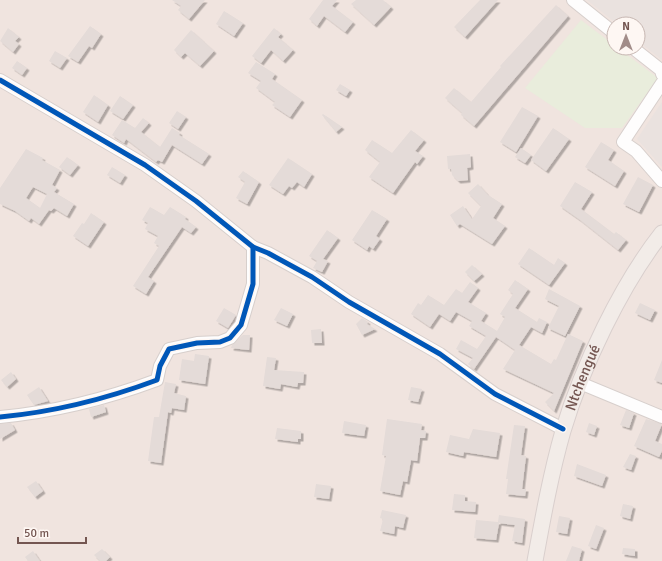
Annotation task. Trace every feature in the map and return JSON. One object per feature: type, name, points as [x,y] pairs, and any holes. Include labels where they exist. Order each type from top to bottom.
[{"type":"main road","name":"Ntchengué","points":[[535,561],[548,491],[564,429],[580,383],[607,322],[628,284],[662,234]]},
{"type":"street","points":[[573,0],[606,27]]},
{"type":"street","points":[[643,56],[661,70],[662,74]]},
{"type":"street","points":[[0,80],[145,165],[196,201],[253,247],[268,253],[312,277],[349,302],[440,354],[495,394],[564,429]]},
{"type":"street","points":[[662,83],[623,142],[636,151],[662,181]]},
{"type":"street","points":[[0,417],[23,415],[76,406],[143,385],[157,380],[160,366],[169,349],[197,343],[220,342],[230,338],[240,325],[251,295],[253,284],[253,247]]},
{"type":"street","points":[[580,383],[662,417]]},
{"type":"shaded area","points":[[0,0],[662,0],[662,561],[0,561]]},
{"type":"shaded area","points":[[587,0],[662,0],[662,60],[646,47],[646,16],[607,16]]},
{"type":"shaded area","points":[[662,102],[662,167],[637,139]]},
{"type":"green space","points":[[581,20],[606,39],[606,56],[629,56],[658,78],[622,128],[585,128],[525,88]]},
{"type":"building","points":[[172,0],[205,0],[189,19],[178,10],[181,6]]},
{"type":"building","points":[[323,0],[337,0],[332,6],[353,22],[345,32],[324,16],[317,26],[309,19]]},
{"type":"building","points":[[356,0],[383,0],[391,7],[374,25],[351,4]]},
{"type":"building","points":[[480,0],[498,0],[465,37],[454,27]]},
{"type":"building","points":[[556,5],[568,16],[474,126],[445,98],[454,88],[471,102],[501,67],[500,66]]},
{"type":"building","points":[[224,11],[243,23],[234,36],[216,24]]},
{"type":"building","points":[[90,26],[101,34],[92,48],[89,46],[78,62],[68,56]]},
{"type":"building","points":[[8,28],[19,37],[15,41],[19,44],[13,52],[0,41]]},
{"type":"building","points":[[274,28],[281,34],[278,37],[293,50],[283,61],[271,50],[261,63],[252,56]]},
{"type":"building","points":[[191,30],[214,51],[200,66],[185,53],[181,57],[174,50]]},
{"type":"building","points":[[55,51],[67,58],[60,68],[49,61]]},
{"type":"building","points":[[17,61],[27,68],[22,75],[12,68]]},
{"type":"building","points":[[256,62],[275,74],[272,79],[302,100],[290,117],[272,105],[275,102],[256,88],[261,81],[248,73]]},
{"type":"building","points":[[340,84],[350,90],[346,96],[336,90]]},
{"type":"building","points":[[94,95],[108,105],[98,122],[83,112]]},
{"type":"building","points":[[120,96],[133,105],[123,119],[110,111]]},
{"type":"building","points":[[522,107],[538,116],[516,152],[500,142]]},
{"type":"building","points":[[177,111],[186,117],[178,129],[169,123]]},
{"type":"building","points":[[323,114],[342,127],[336,132],[322,115]]},
{"type":"building","points":[[143,118],[149,123],[141,132],[160,147],[172,128],[180,133],[179,135],[209,154],[202,164],[172,145],[162,162],[158,160],[156,162],[126,139],[124,143],[112,135],[122,120],[135,128]]},
{"type":"building","points":[[553,128],[569,139],[546,171],[531,160]]},
{"type":"building","points":[[411,130],[424,140],[415,151],[423,156],[417,164],[415,162],[393,193],[369,177],[380,162],[365,150],[372,140],[392,153]]},
{"type":"building","points":[[601,142],[614,150],[608,160],[624,171],[615,186],[585,167]]},
{"type":"building","points":[[521,148],[531,155],[525,163],[515,157]]},
{"type":"building","points":[[26,149],[43,158],[42,160],[60,170],[52,185],[57,188],[54,192],[74,204],[67,216],[54,208],[51,211],[49,210],[39,224],[31,218],[29,221],[15,211],[0,204],[0,188]],"holes":[[[33,187],[47,194],[40,208],[26,198]]]},
{"type":"building","points":[[470,154],[471,167],[467,168],[468,180],[458,181],[452,175],[451,169],[448,169],[447,156]]},
{"type":"building","points":[[67,157],[78,165],[70,175],[59,167]]},
{"type":"building","points":[[288,158],[312,174],[304,187],[297,182],[292,188],[289,186],[283,194],[269,185]]},
{"type":"building","points":[[112,167],[125,175],[120,183],[107,175]]},
{"type":"building","points":[[243,171],[259,182],[247,204],[236,198],[245,182],[238,177]]},
{"type":"building","points":[[638,177],[653,185],[639,212],[623,204]]},
{"type":"building","points":[[575,182],[592,192],[581,209],[614,234],[616,232],[626,240],[618,250],[560,206]]},
{"type":"building","points":[[478,184],[488,195],[502,204],[493,218],[505,226],[492,244],[460,224],[457,226],[450,215],[463,206],[472,219],[481,206],[468,193]]},
{"type":"building","points":[[150,207],[164,215],[170,207],[186,217],[185,219],[196,227],[191,233],[182,227],[148,277],[154,281],[146,294],[133,286],[159,246],[154,243],[158,236],[145,229],[148,223],[142,220]]},
{"type":"building","points":[[372,210],[387,219],[376,236],[380,239],[373,249],[369,246],[367,250],[352,240]]},
{"type":"building","points":[[91,213],[104,222],[88,246],[73,236],[82,223],[84,224]]},
{"type":"building","points":[[327,230],[338,238],[323,259],[328,261],[322,272],[313,268],[317,261],[309,256]]},
{"type":"building","points":[[529,248],[554,265],[558,258],[565,263],[549,285],[518,264]]},
{"type":"building","points":[[472,265],[482,274],[474,281],[465,272]]},
{"type":"building","points":[[515,280],[528,289],[515,308],[537,322],[539,318],[547,322],[542,333],[531,327],[519,345],[551,364],[554,359],[556,360],[568,334],[583,341],[554,411],[545,402],[554,393],[503,369],[515,350],[496,337],[474,369],[468,364],[473,358],[456,349],[461,340],[477,349],[486,336],[469,326],[472,321],[456,312],[450,321],[439,314],[430,327],[411,314],[418,303],[421,305],[428,295],[444,305],[456,289],[462,293],[470,282],[478,288],[468,302],[486,313],[481,321],[497,331],[505,317],[500,314],[513,294],[508,290]]},
{"type":"building","points":[[549,289],[580,306],[565,336],[548,328],[559,306],[545,299]]},
{"type":"building","points":[[640,303],[655,310],[650,320],[635,313]]},
{"type":"building","points":[[224,308],[236,315],[228,328],[216,321]]},
{"type":"building","points":[[281,308],[293,314],[287,326],[274,320]]},
{"type":"building","points":[[362,318],[368,322],[367,324],[375,329],[362,335],[356,324]]},
{"type":"building","points":[[321,329],[322,343],[312,343],[311,330]]},
{"type":"building","points":[[243,335],[250,335],[249,350],[231,348],[232,345]]},
{"type":"building","points":[[195,354],[209,356],[205,384],[179,380],[182,359],[194,361]]},
{"type":"building","points":[[267,357],[276,358],[274,370],[304,372],[303,383],[298,383],[297,387],[281,384],[280,389],[263,386]]},
{"type":"building","points":[[662,360],[662,383],[654,380]]},
{"type":"building","points":[[11,372],[16,379],[7,387],[1,380]]},
{"type":"building","points":[[165,382],[176,384],[174,393],[186,396],[184,410],[172,408],[171,413],[168,412],[161,463],[148,461],[154,417],[159,417]]},
{"type":"building","points":[[39,387],[48,401],[34,405],[27,395]]},
{"type":"building","points":[[411,387],[422,389],[418,402],[408,400]]},
{"type":"building","points":[[104,405],[106,412],[91,417],[89,409]]},
{"type":"building","points":[[626,410],[634,413],[629,428],[620,425]]},
{"type":"building","points":[[387,419],[422,424],[421,430],[426,431],[425,438],[420,438],[417,461],[411,460],[407,482],[403,481],[400,495],[380,491],[386,456],[382,455]]},
{"type":"building","points":[[646,419],[662,424],[655,441],[662,444],[662,451],[659,457],[634,446]]},
{"type":"building","points":[[344,421],[366,425],[364,436],[342,433]]},
{"type":"building","points":[[11,423],[15,430],[0,439],[0,424]]},
{"type":"building","points":[[589,423],[597,426],[594,435],[586,432]]},
{"type":"building","points":[[514,425],[525,426],[521,455],[526,456],[522,489],[526,489],[525,496],[506,494],[508,479],[506,479]]},
{"type":"building","points":[[277,428],[301,431],[301,439],[298,439],[298,442],[275,439]]},
{"type":"building","points":[[473,429],[500,433],[496,457],[464,452],[463,456],[446,452],[450,435],[469,439]]},
{"type":"building","points":[[630,454],[636,456],[631,470],[623,467]]},
{"type":"building","points":[[577,464],[606,475],[602,486],[574,476]]},
{"type":"building","points":[[36,481],[43,491],[35,497],[27,487]]},
{"type":"building","points":[[316,484],[331,486],[329,499],[314,497]]},
{"type":"building","points":[[454,494],[465,495],[465,501],[476,502],[475,512],[452,510]]},
{"type":"building","points":[[623,504],[633,506],[630,519],[620,516]]},
{"type":"building","points":[[382,510],[406,515],[403,528],[395,526],[394,534],[380,531],[383,519],[380,518]]},
{"type":"building","points":[[499,515],[525,519],[522,543],[512,541],[515,525],[499,523],[496,540],[474,538],[476,520],[498,522]]},
{"type":"building","points":[[559,516],[570,518],[567,534],[556,532]]},
{"type":"building","points":[[596,525],[604,528],[596,549],[588,546]]},
{"type":"building","points":[[572,546],[582,549],[579,561],[566,561]]},
{"type":"building","points":[[623,548],[635,549],[635,556],[622,554]]},
{"type":"building","points":[[102,549],[110,557],[106,561],[100,561],[94,555]]},
{"type":"building","points":[[33,551],[40,561],[28,561],[25,557]]},
{"type":"cycle path","points":[[0,80],[145,165],[196,201],[253,247],[268,253],[312,277],[349,302],[440,354],[495,394],[563,429]]},
{"type":"cycle path","points":[[0,417],[40,412],[80,404],[138,387],[157,380],[160,366],[169,349],[197,343],[220,342],[230,338],[241,325],[253,284],[253,247]]}]
